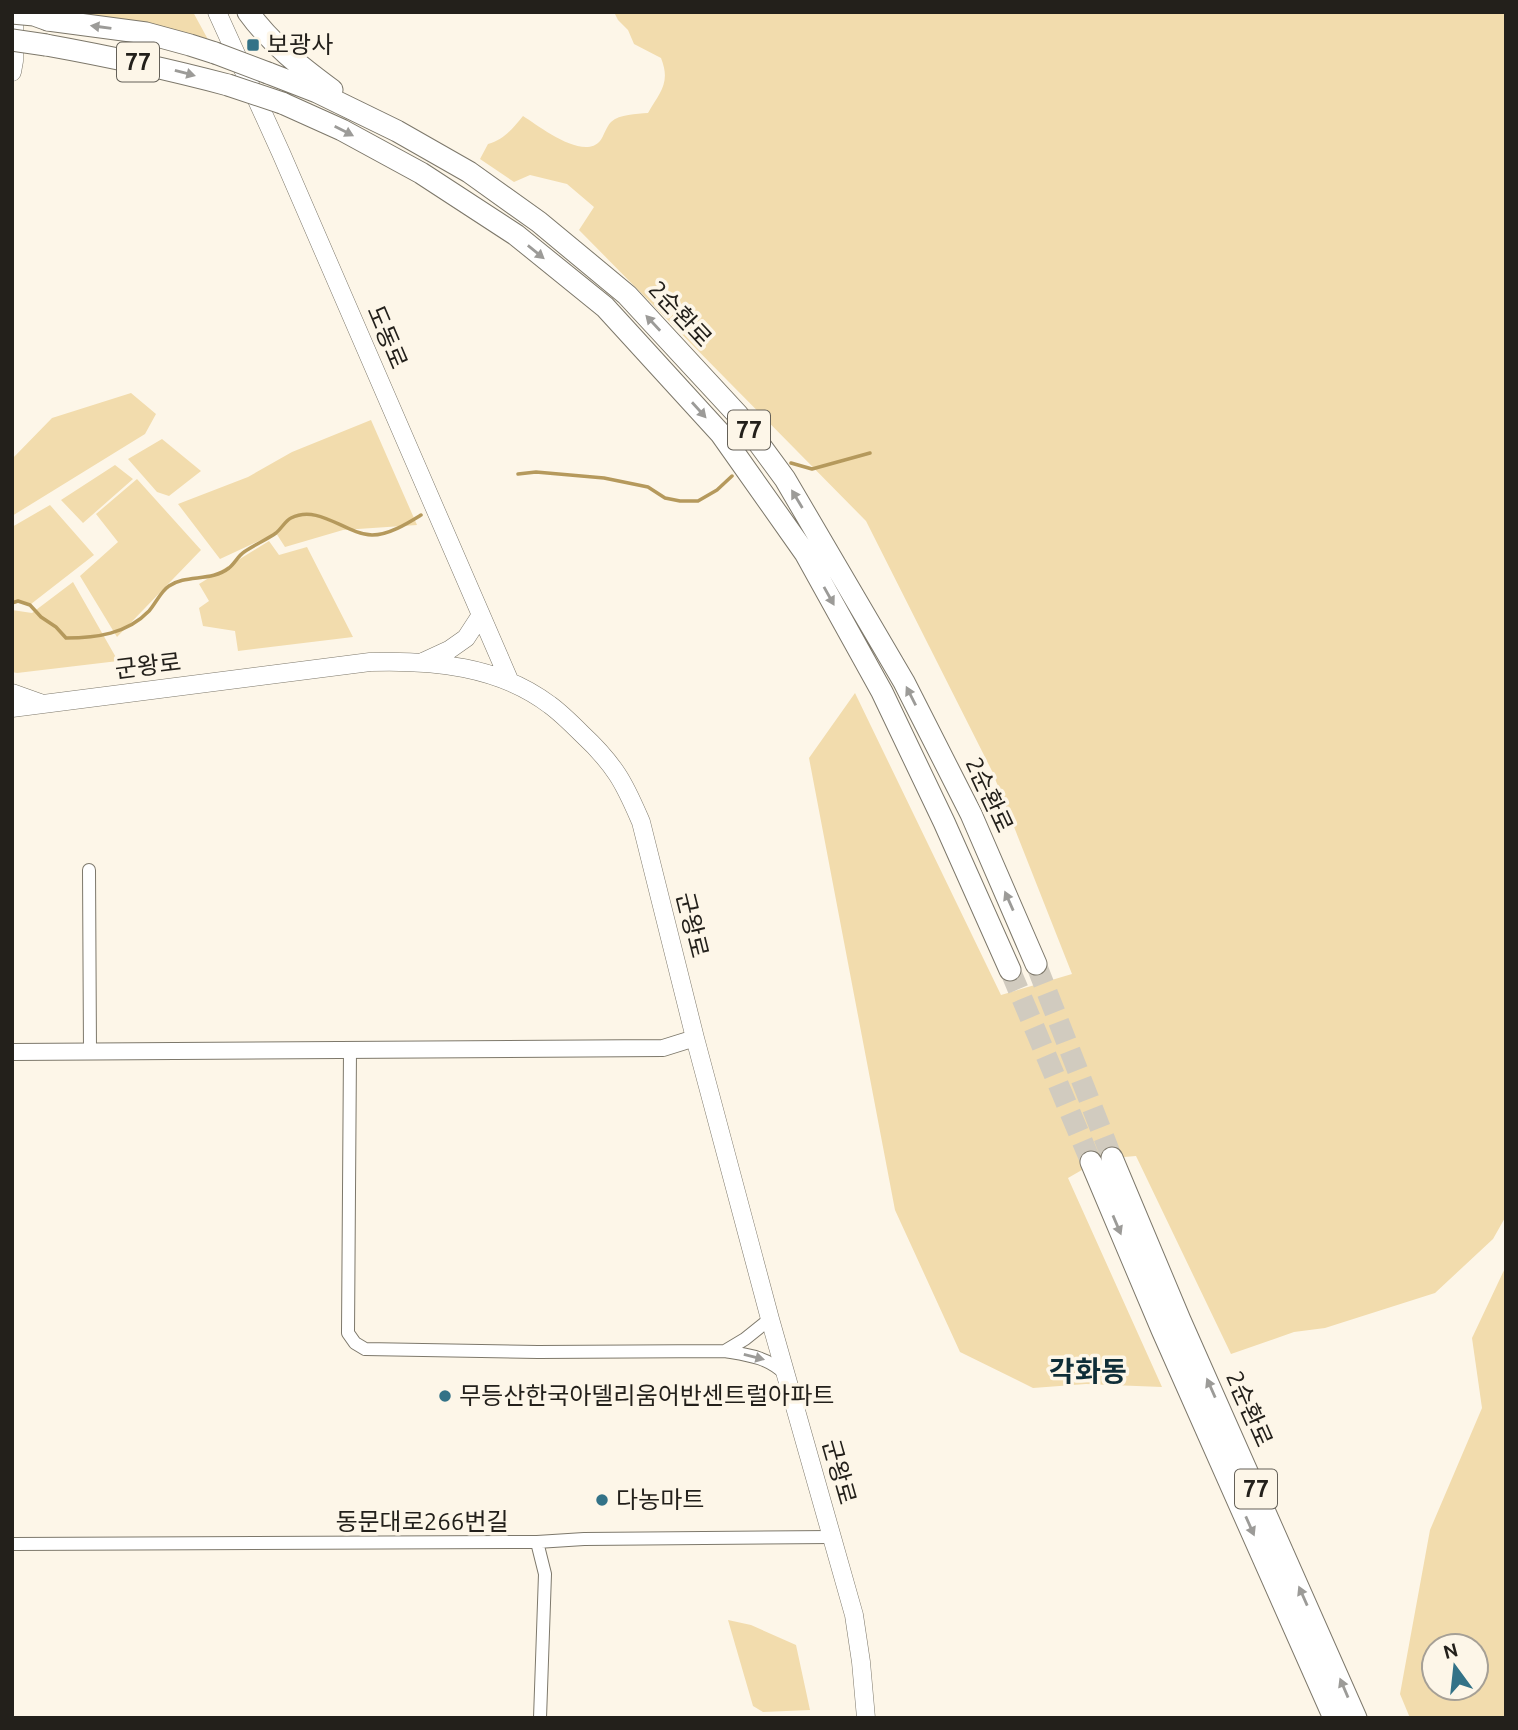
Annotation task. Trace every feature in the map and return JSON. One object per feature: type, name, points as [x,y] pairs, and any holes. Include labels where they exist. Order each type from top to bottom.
[{"type":"highway","points":[[248,12],[262,31],[301,67],[367,117]]},
{"type":"highway","name":"2순환로","points":[[30,14],[146,33],[215,53],[317,92],[397,131],[470,172],[559,238],[627,295],[738,415],[785,479],[904,682],[971,814],[1036,964]]},
{"type":"highway","name":"2순환로","points":[[12,40],[137,62],[228,85],[282,103],[342,130],[421,173],[516,235],[605,307],[721,434],[805,552],[882,692],[1010,970]]},
{"type":"highway","name":"2순환로","points":[[1101,1160],[1322,1663],[1356,1718]]},
{"type":"highway","name":"2순환로","points":[[1322,1663],[1334,1718]]},
{"type":"main road","name":"도동로","points":[[218,12],[510,682]]},
{"type":"main road","points":[[12,72],[30,14]]},
{"type":"main road","points":[[423,662],[449,650],[466,638],[481,615]]},
{"type":"main road","name":"군왕로","points":[[12,708],[370,662],[423,662],[470,670],[510,682],[548,704],[599,751],[617,774],[641,822],[770,1319],[854,1615],[866,1718]]},
{"type":"main road","points":[[12,692],[44,705]]},
{"type":"street","points":[[89,870],[90,1051]]},
{"type":"street","points":[[12,1052],[663,1048],[695,1038]]},
{"type":"street","points":[[350,1050],[348,1333],[355,1343],[365,1349],[379,1350],[724,1351],[762,1358],[785,1374]]},
{"type":"street","points":[[724,1351],[745,1339],[770,1319]]},
{"type":"street","name":"동문대로266번길","points":[[12,1544],[537,1542],[584,1539],[832,1537]]},
{"type":"street","points":[[537,1542],[545,1574],[540,1718]]},
{"type":"shaded area","points":[[76,12],[193,12],[211,45],[126,21]]},
{"type":"shaded area","points":[[614,12],[1506,12],[1506,1216],[1493,1239],[1435,1293],[1325,1328],[1294,1332],[1231,1354],[1136,1156],[1101,1159],[1068,1178],[1162,1387],[1086,1384],[1033,1388],[960,1352],[895,1210],[809,758],[855,693],[1001,995],[1072,974],[992,771],[866,521],[579,230],[594,207],[567,184],[530,175],[514,182],[480,159],[488,144],[503,137],[523,116],[561,140],[583,147],[600,141],[609,124],[615,119],[648,113],[664,81],[661,58],[634,44],[628,30]]},
{"type":"shaded area","points":[[131,393],[156,414],[145,434],[12,516],[12,459],[52,418]]},
{"type":"shaded area","points":[[371,420],[417,525],[343,530],[285,547],[276,533],[220,559],[178,504],[248,477],[292,452]]},
{"type":"shaded area","points":[[162,439],[201,471],[169,496],[157,492],[128,459]]},
{"type":"shaded area","points":[[115,465],[133,479],[83,523],[61,500]]},
{"type":"shaded area","points":[[137,479],[201,550],[117,637],[80,576],[118,542],[96,514]]},
{"type":"shaded area","points":[[50,505],[94,555],[31,604],[12,601],[12,527]]},
{"type":"shaded area","points":[[269,541],[279,555],[307,547],[353,637],[238,651],[235,631],[203,626],[199,608],[209,601],[199,584]]},
{"type":"shaded area","points":[[73,582],[118,661],[12,672],[12,610],[32,613]]},
{"type":"shaded area","points":[[1506,1266],[1506,1718],[1410,1718],[1400,1694],[1430,1530],[1482,1408],[1472,1338]]},
{"type":"shaded area","points":[[728,1620],[751,1625],[796,1645],[810,1710],[763,1712],[753,1706]]},
{"type":"waterway","points":[[791,463],[812,469],[870,453]]},
{"type":"waterway","points":[[518,474],[536,472],[604,478],[648,487],[665,498],[680,501],[698,501],[717,490],[732,476]]},
{"type":"waterway","points":[[12,603],[18,601],[30,605],[66,638],[100,636],[121,630],[140,619],[163,591],[176,582],[214,575],[229,568],[242,554],[276,533],[291,518],[301,515],[322,517],[372,535],[392,531],[421,515]]},
{"type":"tunnel","points":[[1036,964],[1112,1158]]},
{"type":"tunnel","points":[[1010,970],[1091,1162]]},
{"type":"place","name":"보광사","points":[[253,45]]},
{"type":"place","name":"무등산한국아델리움어반센트럴아파트","points":[[445,1396]]},
{"type":"place","name":"다농마트","points":[[602,1500]]},
{"type":"district","name":"각화동","points":[[1088,1371]]}]
